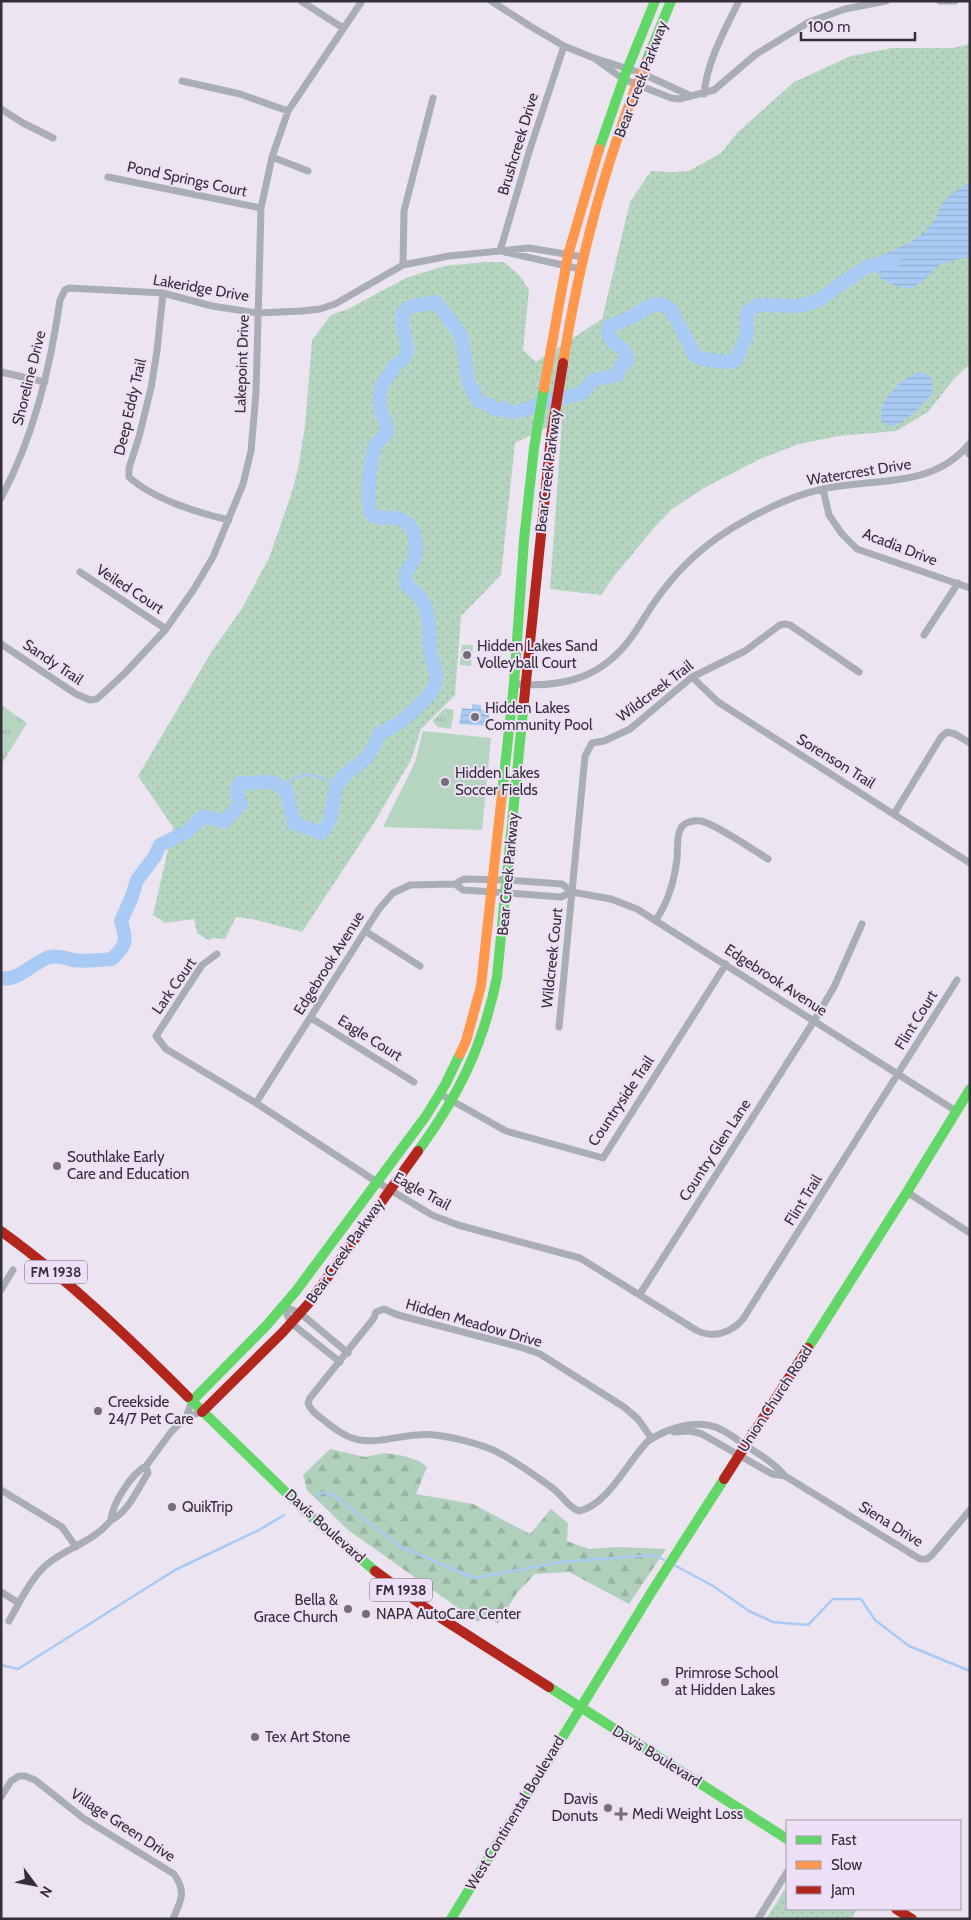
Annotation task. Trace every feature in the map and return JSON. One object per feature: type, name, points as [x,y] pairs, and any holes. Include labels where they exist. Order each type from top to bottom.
[{"type":"main road","name":"Bear Creek Parkway","points":[[192,1401],[283,1306],[377,1182],[440,1094],[466,1041],[485,966],[514,684],[524,540],[534,448],[552,335],[568,255],[597,155],[627,68],[655,1]]},
{"type":"main road","name":"Bear Creek Parkway","points":[[202,1412],[291,1323],[322,1286],[389,1188],[431,1133],[452,1101],[475,1055],[490,1012],[497,977],[506,893],[539,541],[551,437],[569,324],[580,269],[611,159],[636,85],[671,1]]},
{"type":"main road","name":"Union Church Road","points":[[580,1707],[970,1089]]},
{"type":"main road","name":"Davis Boulevard","points":[[1,1231],[62,1277],[108,1317],[202,1412],[327,1531],[364,1562],[419,1604],[786,1838]]},
{"type":"main road","name":"West Continental Boulevard","points":[[451,1919],[580,1707]]},
{"type":"main road","points":[[898,1910],[912,1919]]},
{"type":"street","points":[[301,1],[343,28]]},
{"type":"street","name":"Lakepoint Drive","points":[[90,700],[97,699],[103,694],[166,629],[213,558],[229,520],[251,451],[256,393],[261,208],[272,157],[288,111],[362,1]]},
{"type":"street","points":[[491,1],[564,46],[627,68],[689,96]]},
{"type":"street","points":[[704,94],[712,60],[739,1]]},
{"type":"street","points":[[594,58],[623,79],[671,98],[679,99],[704,94],[722,85],[755,55],[774,41],[809,22],[845,9],[886,1]]},
{"type":"street","points":[[940,1],[955,1]]},
{"type":"street","name":"Brushcreek Drive","points":[[500,250],[530,149],[564,46]]},
{"type":"street","points":[[182,81],[240,94],[288,111]]},
{"type":"street","points":[[403,265],[404,211],[433,98]]},
{"type":"street","points":[[1,108],[23,123],[53,138]]},
{"type":"street","points":[[272,157],[308,170]]},
{"type":"street","name":"Pond Springs Court","points":[[108,177],[261,208]]},
{"type":"street","name":"Lakeridge Drive","points":[[65,290],[76,287],[163,294],[212,306],[258,312],[320,309],[335,304],[403,265],[449,256],[529,248],[583,258]]},
{"type":"street","name":"Lakeridge Drive","points":[[500,250],[580,269]]},
{"type":"street","name":"Shoreline Drive","points":[[1,498],[24,448],[45,382],[60,300],[65,290]]},
{"type":"street","name":"Deep Eddy Trail","points":[[163,294],[157,351],[139,437],[129,468],[129,476],[136,483],[169,500],[201,514],[229,520]]},
{"type":"street","points":[[1,372],[45,382]]},
{"type":"street","name":"Watercrest Drive","points":[[514,684],[544,686],[582,678],[595,671],[623,647],[665,587],[706,547],[726,531],[766,509],[823,489],[914,477],[935,470],[968,449]]},
{"type":"street","name":"Acadia Drive","points":[[823,489],[829,514],[842,534],[856,549],[970,588]]},
{"type":"street","name":"Veiled Court","points":[[80,572],[166,629]]},
{"type":"street","points":[[924,635],[958,583]]},
{"type":"street","name":"Wildcreek Trail","points":[[572,892],[587,750],[592,743],[604,741],[630,729],[692,677],[745,651],[780,625],[790,625],[859,672]]},
{"type":"street","name":"Sandy Trail","points":[[1,644],[76,694],[90,700]]},
{"type":"street","name":"Sorenson Trail","points":[[692,677],[718,702],[970,863]]},
{"type":"street","points":[[894,814],[941,737],[948,732],[970,743]]},
{"type":"street","points":[[656,920],[672,888],[680,828],[688,822],[702,821],[715,827],[768,859]]},
{"type":"street","name":"Edgebrook Avenue","points":[[256,1103],[379,909],[393,893],[410,885],[455,884],[464,879],[562,884],[572,892],[618,901],[656,920],[956,1111]]},
{"type":"street","name":"Edgebrook Avenue","points":[[455,884],[463,890],[561,897],[572,892]]},
{"type":"street","name":"Wildcreek Court","points":[[559,1027],[572,892]]},
{"type":"street","name":"Country Glen Lane","points":[[640,1294],[814,1021],[834,987],[862,924]]},
{"type":"street","points":[[365,931],[420,966]]},
{"type":"street","name":"Lark Court","points":[[156,1036],[202,965],[217,954]]},
{"type":"street","name":"Countryside Trail","points":[[440,1094],[512,1133],[603,1158],[726,964]]},
{"type":"street","name":"Flint Court","points":[[898,1074],[957,980]]},
{"type":"street","name":"Eagle Court","points":[[311,1018],[414,1082]]},
{"type":"street","name":"Eagle Trail","points":[[156,1036],[166,1049],[256,1103],[377,1182],[444,1221],[580,1258],[700,1332],[709,1334],[724,1333]]},
{"type":"street","name":"Flint Trail","points":[[724,1333],[735,1327],[743,1319],[898,1074]]},
{"type":"street","points":[[906,1192],[970,1232]]},
{"type":"street","points":[[1,1290],[13,1270]]},
{"type":"street","points":[[283,1306],[300,1313],[348,1353]]},
{"type":"street","points":[[283,1306],[291,1323],[340,1362]]},
{"type":"street","name":"Hidden Meadow Drive","points":[[382,1309],[398,1315],[520,1347],[549,1360],[624,1407],[638,1419],[652,1439],[641,1448],[607,1492],[590,1508],[579,1511],[571,1507],[561,1494],[552,1487],[493,1450],[429,1434],[407,1435],[370,1441],[358,1440],[342,1433],[311,1409],[308,1403],[310,1398],[348,1353],[374,1318],[376,1312],[382,1309]]},
{"type":"street","name":"Bear Creek Parkway","points":[[9,1621],[37,1575],[45,1566],[100,1532],[111,1520],[112,1512],[137,1471],[146,1466],[171,1432],[186,1416],[192,1401]]},
{"type":"street","points":[[186,1416],[202,1412]]},
{"type":"street","name":"Siena Drive","points":[[660,1434],[684,1426],[712,1426],[726,1432],[775,1464],[785,1476],[920,1559],[927,1559],[932,1555],[970,1510]]},
{"type":"street","name":"Siena Drive","points":[[660,1434],[680,1431],[696,1433],[772,1474],[785,1476]]},
{"type":"street","points":[[652,1439],[660,1434]]},
{"type":"street","points":[[1,1490],[62,1528],[76,1547]]},
{"type":"street","points":[[1,1592],[19,1603]]},
{"type":"street","name":"Village Green Drive","points":[[1,1797],[11,1781],[19,1776],[35,1780],[83,1818],[174,1874],[182,1885],[183,1894],[173,1919]]},
{"type":"street","points":[[758,1919],[786,1874]]},
{"type":"green space","points":[[970,44],[970,364],[954,379],[928,412],[896,431],[839,436],[799,444],[760,459],[704,488],[671,510],[614,576],[601,595],[550,589],[562,420],[515,443],[501,575],[461,616],[455,695],[421,729],[411,760],[374,823],[302,932],[252,919],[236,917],[225,939],[213,938],[208,940],[197,933],[194,919],[165,923],[153,915],[173,827],[138,776],[212,651],[241,610],[269,558],[298,469],[305,426],[312,340],[331,315],[348,309],[406,278],[444,266],[504,262],[519,275],[529,290],[523,350],[536,362],[602,319],[630,202],[651,171],[689,171],[721,153],[737,133],[794,82],[851,56],[892,48],[952,48]]},
{"type":"green space","name":"Hidden Lakes Sand Volleyball Court","points":[[462,645],[473,645],[471,666],[460,665]]},
{"type":"green space","points":[[1,705],[27,723],[1,765]]},
{"type":"green space","points":[[445,708],[454,710],[451,729],[438,727],[433,722]]},
{"type":"green space","name":"Hidden Lakes Soccer Fields","points":[[423,731],[491,738],[482,830],[383,827],[415,762]]},
{"type":"green space","points":[[330,1449],[365,1457],[385,1453],[419,1461],[427,1467],[416,1494],[473,1504],[530,1534],[551,1509],[568,1523],[567,1541],[589,1549],[618,1547],[666,1549],[629,1604],[569,1572],[535,1574],[517,1593],[498,1624],[486,1615],[478,1622],[348,1530],[307,1490],[303,1475]]},
{"type":"green space","points":[[786,1888],[786,1910],[857,1910],[851,1919],[766,1919]]},
{"type":"water","points":[[970,182],[970,256],[941,264],[920,283],[910,289],[893,285],[881,279],[877,272],[875,259],[905,245],[925,232],[934,222],[946,199]]},
{"type":"water","points":[[918,372],[925,373],[931,377],[933,393],[905,420],[892,426],[887,425],[881,416],[881,410],[887,399],[900,383]]},
{"type":"water","name":"Hidden Lakes Community Pool","points":[[472,704],[481,705],[481,710],[489,711],[489,726],[459,724],[462,708],[472,709]]},
{"type":"waterway","points":[[1,978],[14,977],[50,957],[82,961],[112,959],[123,946],[125,938],[121,921],[137,880],[155,856],[160,845],[188,831],[202,817],[224,822],[241,804],[237,790],[240,783],[273,782],[286,790],[294,823],[321,833],[328,823],[335,792],[342,778],[365,759],[381,732],[404,719],[421,704],[433,689],[437,675],[431,656],[427,611],[420,597],[406,584],[407,571],[415,554],[415,537],[407,523],[402,520],[379,518],[372,515],[369,501],[369,481],[373,452],[376,444],[387,431],[380,408],[381,391],[384,381],[392,372],[394,366],[407,354],[408,350],[402,323],[403,313],[409,307],[436,302],[460,334],[468,381],[478,401],[498,410],[503,408],[507,411],[515,412],[546,401],[581,394],[593,380],[617,375],[622,364],[628,360],[624,350],[612,341],[608,333],[608,327],[636,315],[649,306],[661,304],[671,309],[695,356],[727,362],[736,360],[747,335],[747,312],[758,305],[801,306],[819,300],[866,267],[894,261]]},
{"type":"waterway","points":[[280,786],[296,778],[308,775],[321,777],[337,785]]},
{"type":"waterway","points":[[317,1496],[324,1492],[335,1496],[399,1546],[474,1578],[561,1562],[655,1555],[664,1560]]},
{"type":"waterway","points":[[1,1665],[18,1669],[175,1570],[259,1530],[284,1515]]},
{"type":"waterway","points":[[676,1566],[713,1586],[749,1611],[773,1622],[808,1625],[833,1599],[861,1599],[875,1620],[909,1646],[970,1671]]},
{"type":"traffic: fast","points":[[599,149],[625,75],[655,1]]},
{"type":"traffic: fast","points":[[646,62],[671,1]]},
{"type":"traffic: fast","points":[[502,794],[514,684],[524,540],[534,448],[544,388]]},
{"type":"traffic: fast","points":[[418,1151],[446,1110],[468,1069],[485,1025],[497,977],[524,701]]},
{"type":"traffic: fast","points":[[192,1401],[266,1326],[296,1291],[426,1116],[445,1085],[460,1054]]},
{"type":"traffic: fast","points":[[808,1348],[970,1089]]},
{"type":"traffic: fast","points":[[188,1397],[305,1511],[375,1571]]},
{"type":"traffic: fast","points":[[451,1919],[654,1588],[724,1479]]},
{"type":"traffic: fast","points":[[549,1687],[786,1838]]},
{"type":"traffic: slow","points":[[563,363],[577,286],[606,173],[618,135],[646,62]]},
{"type":"traffic: slow","points":[[544,388],[568,255],[599,149]]},
{"type":"traffic: slow","points":[[460,1054],[466,1041],[481,986],[502,794]]},
{"type":"traffic: jam","points":[[524,701],[551,437],[563,363]]},
{"type":"traffic: jam","points":[[202,1412],[283,1332],[309,1303],[418,1151]]},
{"type":"traffic: jam","points":[[1,1231],[51,1269],[98,1310],[188,1397]]},
{"type":"traffic: jam","points":[[724,1479],[808,1348]]},
{"type":"traffic: jam","points":[[375,1571],[430,1611],[549,1687]]},
{"type":"traffic: jam","points":[[898,1910],[912,1919]]},
{"type":"place","name":"Hidden Lakes Sand Volleyball Court","points":[[467,655]]},
{"type":"place","name":"Hidden Lakes Community Pool","points":[[475,717]]},
{"type":"place","name":"Hidden Lakes Soccer Fields","points":[[445,782]]},
{"type":"place","name":"Southlake Early Care and Education","points":[[57,1166]]},
{"type":"place","name":"Creekside 24/7 Pet Care","points":[[98,1411]]},
{"type":"place","name":"QuikTrip","points":[[172,1507]]},
{"type":"place","name":"Bella & Grace Church","points":[[348,1609]]},
{"type":"place","name":"NAPA AutoCare Center","points":[[366,1614]]},
{"type":"place","name":"Primrose School at Hidden Lakes","points":[[665,1682]]},
{"type":"place","name":"Tex Art Stone","points":[[255,1737]]},
{"type":"place","name":"Davis Donuts","points":[[608,1808]]},
{"type":"place","name":"Medi Weight Loss","points":[[621,1814]]}]
